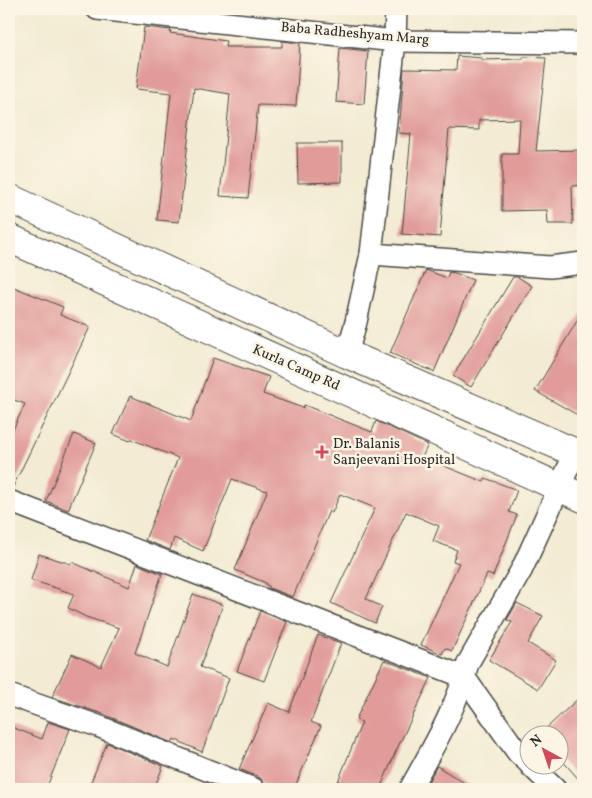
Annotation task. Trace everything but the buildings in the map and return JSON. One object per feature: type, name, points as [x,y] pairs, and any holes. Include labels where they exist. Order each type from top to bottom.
[{"type":"main road","points":[[9,198],[347,354],[579,455]]},
{"type":"main road","name":"Kurla Camp Rd","points":[[9,238],[571,492]]},
{"type":"street","name":"Baba Radheshyam Marg","points":[[97,9],[395,40],[583,43]]},
{"type":"street","points":[[347,354],[356,322],[370,254],[395,40],[396,9]]},
{"type":"street","points":[[370,254],[550,267],[583,263]]},
{"type":"street","points":[[410,789],[443,729],[468,663],[522,569],[571,492],[579,455]]},
{"type":"street","points":[[9,501],[464,677],[520,755]]},
{"type":"street","points":[[9,695],[98,726],[254,789]]},
{"type":"street","points":[[541,776],[555,789]]},
{"type":"place","name":"Dr. Balanis Sanjeevani Hospital","points":[[322,452]]}]
